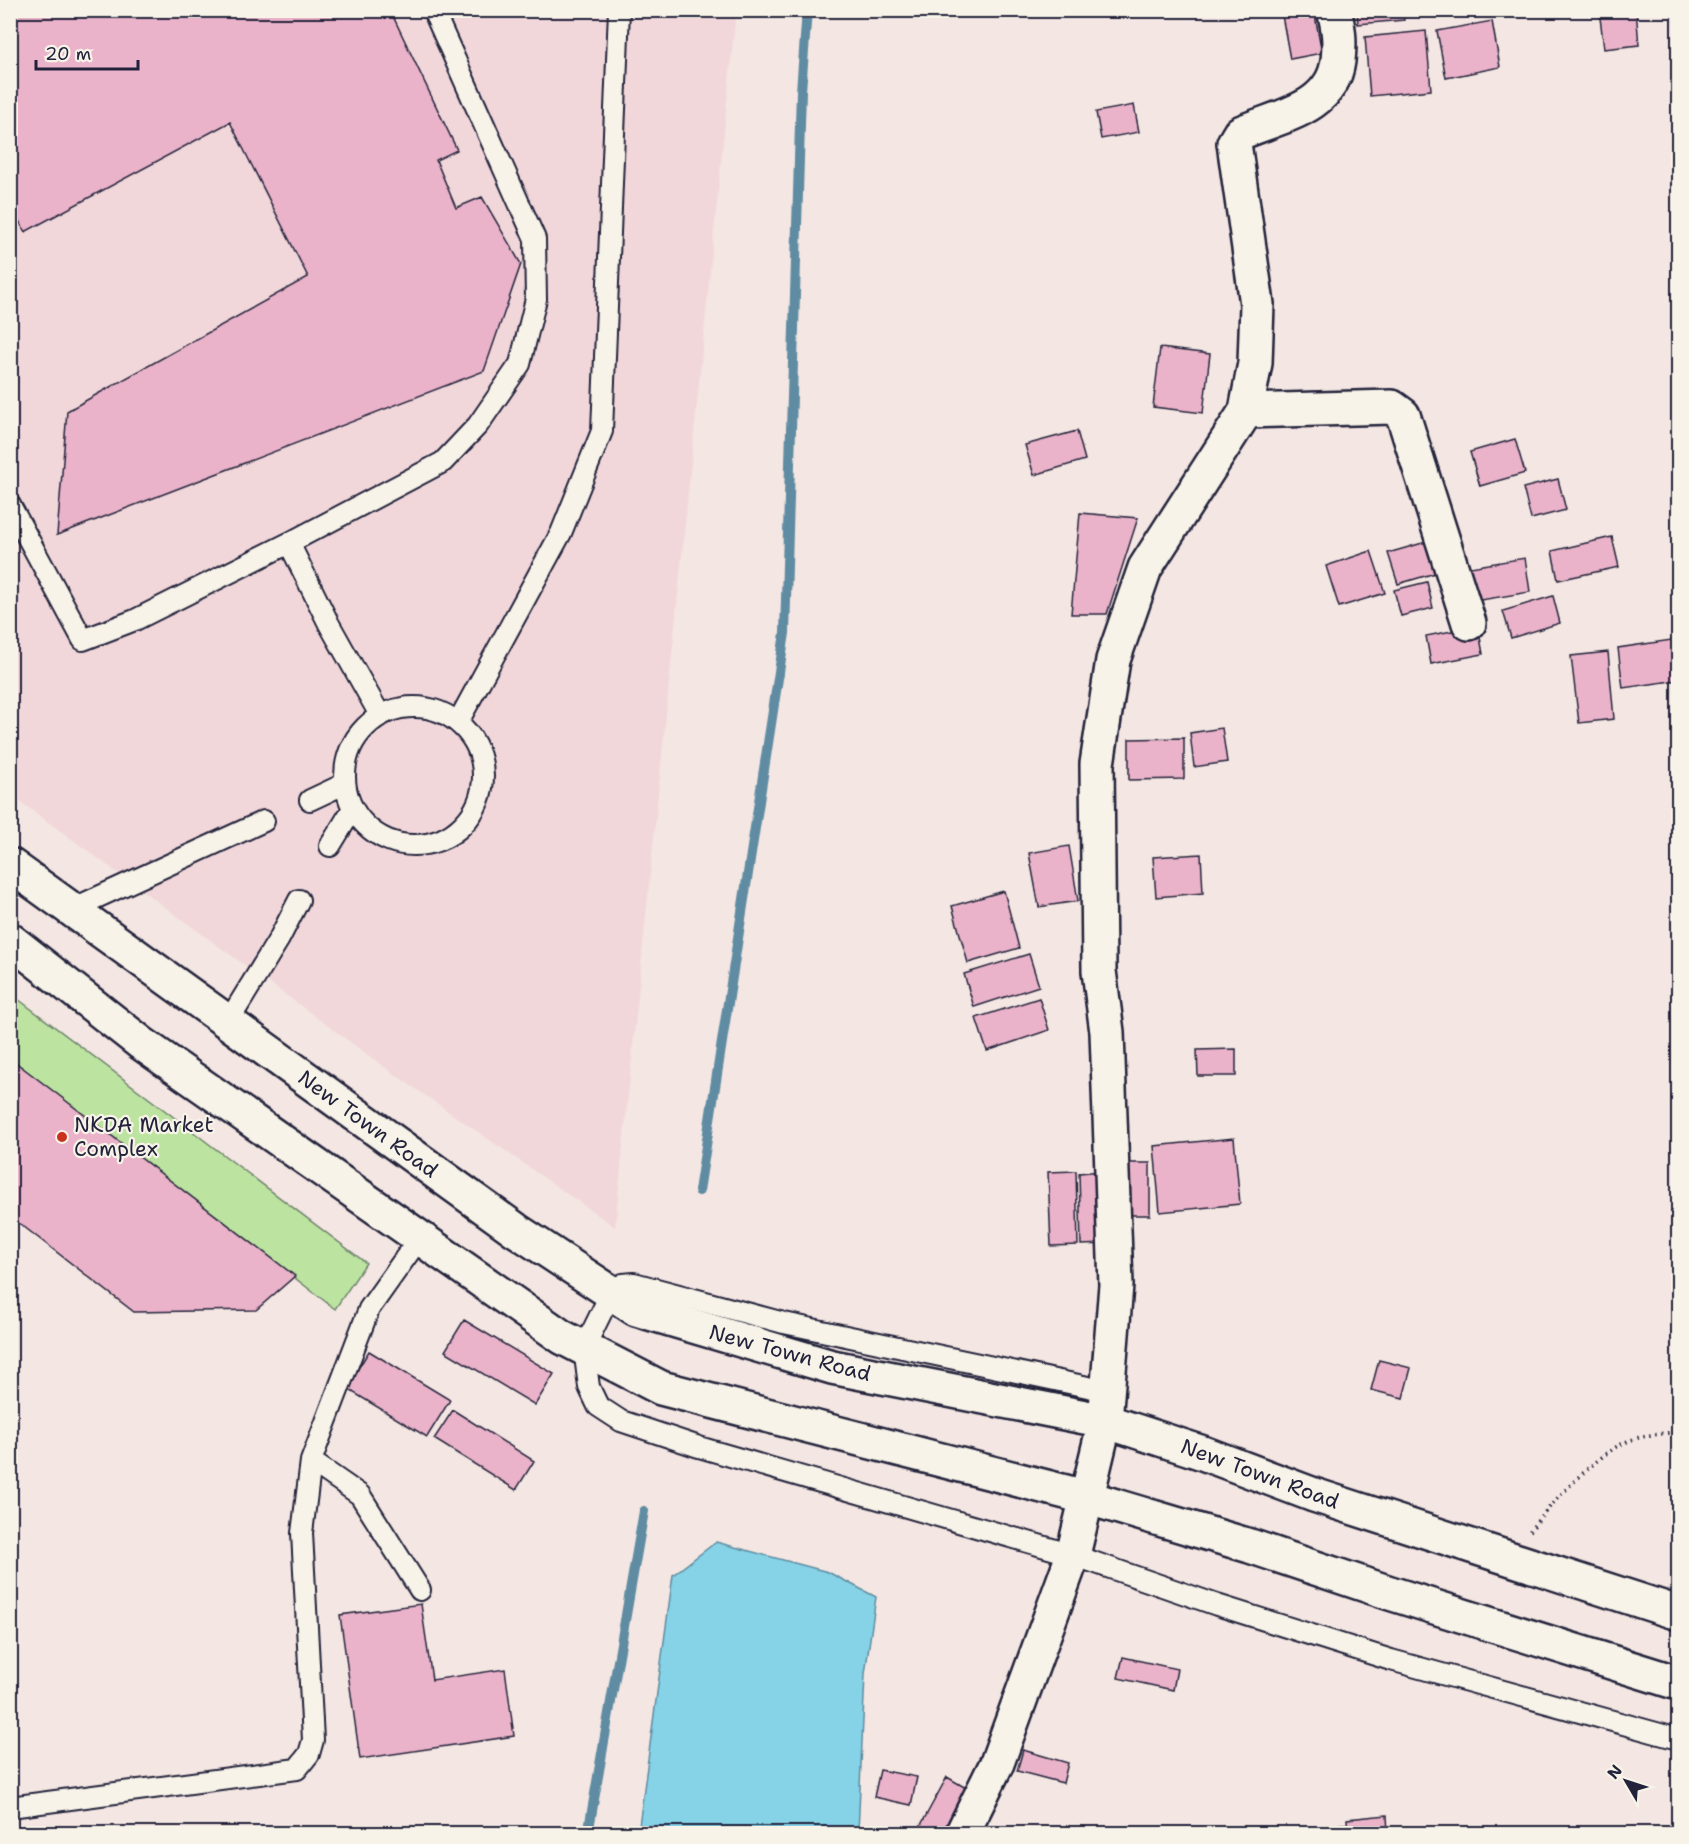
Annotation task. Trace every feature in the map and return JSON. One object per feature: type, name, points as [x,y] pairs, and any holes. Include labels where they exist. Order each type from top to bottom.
[{"type":"main road","points":[[962,1833],[997,1763],[1073,1555],[1089,1498],[1106,1406],[1116,1285],[1107,1032],[1099,971],[1096,764],[1113,660],[1145,568],[1246,411],[1255,363],[1257,304],[1234,142],[1240,132],[1310,105],[1328,90],[1336,77],[1341,34],[1334,10]]},
{"type":"main road","points":[[1246,411],[1392,407],[1398,410],[1402,415],[1469,623]]},
{"type":"main road","name":"New Town Road","points":[[10,865],[516,1230],[636,1309],[832,1367],[1106,1406],[1200,1452],[1314,1495],[1678,1613]]},
{"type":"main road","points":[[10,940],[141,1043],[562,1337],[661,1388],[1017,1477],[1250,1546],[1390,1593],[1678,1683]]},
{"type":"lane","points":[[10,505],[83,640],[135,620],[443,462],[478,425],[520,364],[536,299],[535,239],[433,10]]},
{"type":"lane","points":[[458,722],[561,533],[602,431],[619,10]]},
{"type":"lane","points":[[289,543],[329,624],[380,715]]},
{"type":"lane","points":[[406,707],[433,710],[458,722],[475,743],[483,769],[481,796],[468,820],[447,837],[421,846],[394,844],[370,831],[352,810],[344,784],[347,757],[359,733],[380,715],[406,707]]},
{"type":"lane","points":[[310,800],[344,784]]},
{"type":"lane","points":[[330,846],[352,810]]},
{"type":"lane","points":[[72,909],[264,821]]},
{"type":"lane","points":[[228,1022],[279,939],[299,900]]},
{"type":"lane","points":[[10,1807],[297,1769],[309,1755],[314,1740],[302,1533],[311,1461],[369,1309],[420,1238]]},
{"type":"lane","points":[[610,1293],[584,1348],[589,1388],[598,1406],[621,1421],[699,1447],[1073,1555],[1217,1605],[1391,1660],[1678,1739]]},
{"type":"lane","points":[[311,1461],[360,1495],[420,1590]]},
{"type":"path","points":[[1511,1558],[1541,1515],[1606,1454],[1620,1445],[1645,1436],[1678,1432]]},
{"type":"shaded area","points":[[11,11],[736,11],[615,1227],[390,1071],[11,795]]},
{"type":"green space","points":[[10,993],[366,1263],[335,1309],[11,1059]]},
{"type":"water","points":[[716,1542],[828,1572],[876,1597],[865,1674],[858,1833],[638,1833],[673,1575]]},
{"type":"building","points":[[10,10],[390,10],[457,150],[436,160],[456,208],[482,197],[521,264],[484,371],[57,535],[67,411],[308,277],[230,122],[25,232],[10,204]]},
{"type":"building","points":[[1281,10],[1314,10],[1322,53],[1290,59]]},
{"type":"building","points":[[1357,10],[1403,10],[1404,20],[1358,24]]},
{"type":"building","points":[[1484,10],[1507,10],[1507,11],[1485,15]]},
{"type":"building","points":[[1599,10],[1636,10],[1639,45],[1604,49]]},
{"type":"building","points":[[1492,21],[1500,67],[1446,78],[1437,31]]},
{"type":"building","points":[[1426,31],[1431,90],[1370,96],[1365,37]]},
{"type":"building","points":[[1134,105],[1139,132],[1101,139],[1096,112]]},
{"type":"building","points":[[1160,348],[1210,354],[1203,413],[1153,407]]},
{"type":"building","points":[[1077,431],[1085,460],[1034,475],[1025,445]]},
{"type":"building","points":[[1515,439],[1525,473],[1480,486],[1470,452]]},
{"type":"building","points":[[1558,479],[1566,510],[1531,519],[1523,488]]},
{"type":"building","points":[[1080,513],[1138,518],[1107,614],[1071,614]]},
{"type":"building","points":[[1612,537],[1619,567],[1558,580],[1552,551]]},
{"type":"building","points":[[1433,540],[1442,571],[1398,584],[1388,553]]},
{"type":"building","points":[[1371,551],[1385,593],[1339,607],[1326,566]]},
{"type":"building","points":[[1525,558],[1530,592],[1469,602],[1464,568]]},
{"type":"building","points":[[1427,582],[1433,608],[1401,616],[1394,590]]},
{"type":"building","points":[[1553,596],[1560,623],[1511,638],[1503,611]]},
{"type":"building","points":[[1478,626],[1483,654],[1431,664],[1426,636]]},
{"type":"building","points":[[1678,639],[1678,680],[1623,688],[1618,648]]},
{"type":"building","points":[[1608,652],[1614,719],[1579,723],[1571,656]]},
{"type":"building","points":[[1222,728],[1227,762],[1194,767],[1190,733]]},
{"type":"building","points":[[1184,738],[1184,779],[1129,780],[1129,739]]},
{"type":"building","points":[[1069,846],[1078,901],[1039,907],[1029,853]]},
{"type":"building","points":[[1201,854],[1203,893],[1156,897],[1153,857]]},
{"type":"building","points":[[1004,891],[1019,948],[968,963],[952,906]]},
{"type":"building","points":[[1029,954],[1039,986],[974,1007],[964,974]]},
{"type":"building","points":[[1039,998],[1049,1030],[987,1051],[976,1018]]},
{"type":"building","points":[[1236,1049],[1236,1076],[1198,1076],[1197,1050]]},
{"type":"building","name":"NKDA Market Complex","points":[[10,1058],[295,1276],[256,1310],[134,1312],[10,1216]]},
{"type":"building","points":[[1234,1138],[1240,1204],[1160,1212],[1154,1146]]},
{"type":"building","points":[[1128,1163],[1150,1163],[1150,1215],[1127,1215]]},
{"type":"building","points":[[1076,1171],[1078,1245],[1051,1246],[1048,1172]]},
{"type":"building","points":[[1102,1171],[1105,1244],[1081,1245],[1079,1173]]},
{"type":"building","points":[[464,1320],[554,1374],[535,1405],[445,1351]]},
{"type":"building","points":[[369,1351],[450,1400],[427,1437],[346,1388]]},
{"type":"building","points":[[1379,1360],[1411,1368],[1403,1398],[1371,1390]]},
{"type":"building","points":[[453,1410],[534,1461],[516,1490],[434,1439]]},
{"type":"building","points":[[421,1604],[432,1680],[505,1669],[514,1736],[360,1759],[340,1615]]},
{"type":"building","points":[[1123,1657],[1177,1669],[1173,1690],[1118,1678]]},
{"type":"building","points":[[1023,1750],[1068,1763],[1063,1783],[1017,1771]]},
{"type":"building","points":[[880,1770],[917,1777],[911,1805],[874,1797]]},
{"type":"building","points":[[947,1777],[973,1792],[950,1834],[916,1834]]},
{"type":"building","points":[[1387,1815],[1388,1834],[1348,1834],[1347,1819]]},
{"type":"building","points":[[1344,1824],[1345,1834],[1303,1834],[1303,1828]]},
{"type":"building","points":[[1422,1828],[1422,1834],[1393,1834],[1392,1831]]},
{"type":"waterway","points":[[699,1191],[785,633],[801,91],[807,10]]},
{"type":"waterway","points":[[588,1834],[644,1511]]},
{"type":"place","name":"NKDA Market Complex","points":[[62,1137]]}]
